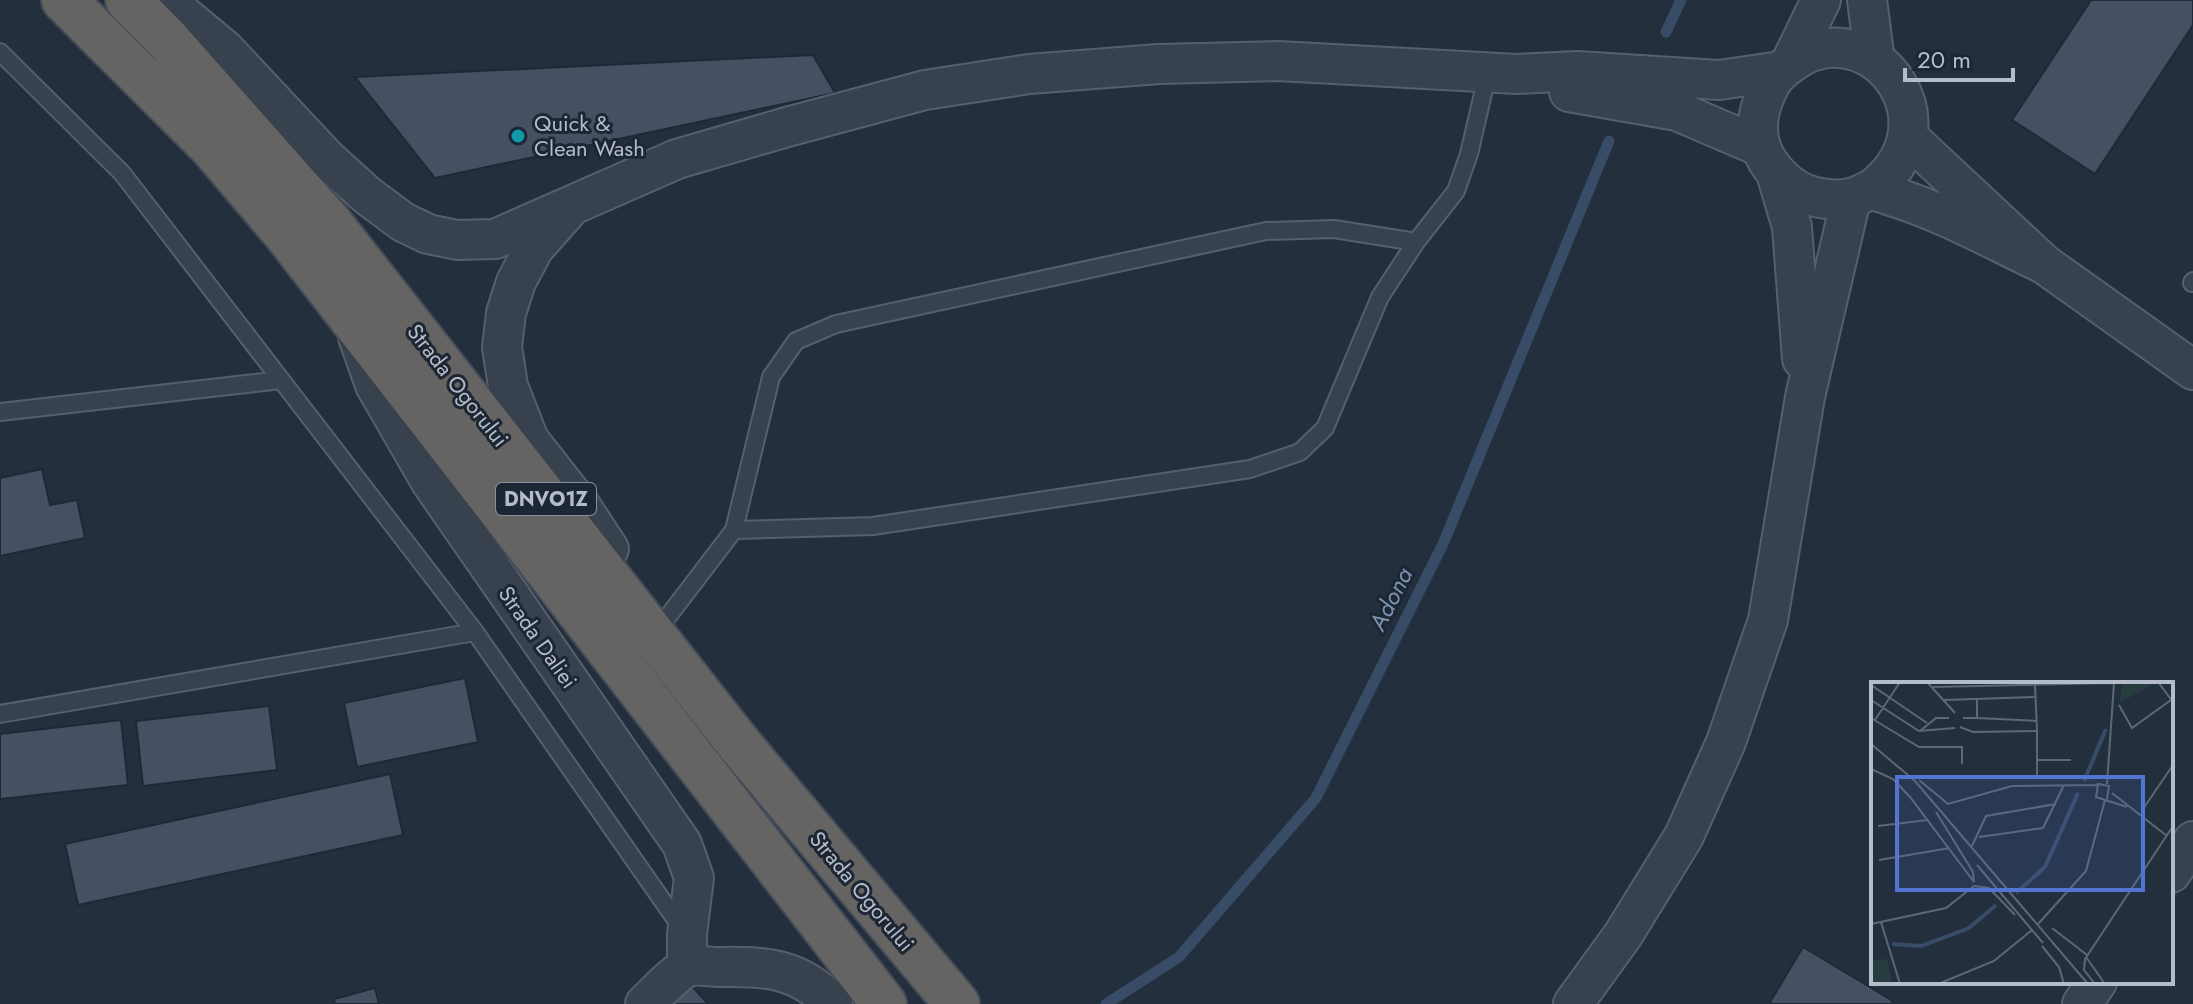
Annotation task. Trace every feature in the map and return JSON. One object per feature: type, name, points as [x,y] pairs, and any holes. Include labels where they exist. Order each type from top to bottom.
[{"type":"highway","name":"Strada Ogorului","points":[[64,0],[212,147],[348,311],[884,1004]]},
{"type":"highway","name":"Strada Ogorului","points":[[128,0],[166,38],[329,222],[739,744],[957,1004]]},
{"type":"street","points":[[161,0],[225,50],[327,159],[403,222],[428,234],[457,240],[495,239],[677,159],[925,90],[1029,74],[1159,64],[1278,61],[1502,73],[1577,71],[1719,80],[1786,67],[1810,52],[1832,49],[1854,52],[1875,61],[1892,75],[1903,94],[1909,116],[1909,138],[1902,159],[1889,177],[1861,194],[1828,200],[1800,192],[1769,160],[1677,111],[1569,92],[1502,73]]},
{"type":"street","points":[[1805,397],[1792,227],[1758,117],[1763,96],[1786,67],[1821,0]]},
{"type":"street","points":[[1867,0],[1875,61]]},
{"type":"street","points":[[1909,138],[2044,264],[2193,370]]},
{"type":"street","points":[[1861,194],[1920,206],[2044,264]]},
{"type":"street","points":[[1573,1004],[1623,935],[1684,836],[1726,742],[1768,620],[1805,397],[1861,194]]},
{"type":"street","points":[[571,207],[534,248],[516,282],[506,313],[502,347],[508,386],[529,440],[580,505],[739,744]]},
{"type":"street","name":"Strada Daliei","points":[[348,311],[375,385],[431,482],[682,844],[694,878],[687,951]]},
{"type":"street","points":[[2173,870],[2193,841]]},
{"type":"street","points":[[645,1004],[687,951],[799,976],[818,988],[833,1004]]},
{"type":"street","points":[[2082,1004],[2096,984]]},
{"type":"lane","points":[[0,52],[122,173],[475,632],[687,951]]},
{"type":"lane","points":[[734,530],[873,526],[1250,469],[1300,452],[1325,428],[1380,297],[1416,242],[1456,191],[1502,73]]},
{"type":"lane","points":[[660,627],[734,530],[771,377],[796,341],[836,324],[1266,231],[1334,229],[1416,242]]},
{"type":"lane","points":[[0,412],[281,380]]},
{"type":"lane","points":[[0,714],[475,632]]},
{"type":"building","points":[[2091,0],[2193,0],[2193,25],[2095,174],[2012,120]]},
{"type":"building","name":"Quick & Clean Wash","points":[[813,55],[835,93],[435,178],[355,77]]},
{"type":"building","points":[[42,469],[50,505],[77,500],[85,538],[0,556],[0,478]]},
{"type":"building","points":[[465,678],[478,742],[357,767],[344,703]]},
{"type":"building","points":[[269,706],[277,770],[143,786],[136,721]]},
{"type":"building","points":[[121,720],[128,785],[0,799],[0,734]]},
{"type":"building","points":[[390,774],[403,835],[78,905],[65,844]]},
{"type":"building","points":[[1803,947],[1893,1001],[1891,1004],[1769,1004]]},
{"type":"building","points":[[692,986],[708,1004],[673,1004]]},
{"type":"building","points":[[375,988],[379,1004],[335,1004],[334,999]]},
{"type":"waterway","name":"Adona","points":[[1666,32],[1681,0]]},
{"type":"waterway","name":"Adona","points":[[1106,1004],[1179,957],[1316,798],[1443,544],[1609,141]]},
{"type":"place","name":"Quick & Clean Wash","points":[[518,136]]}]
